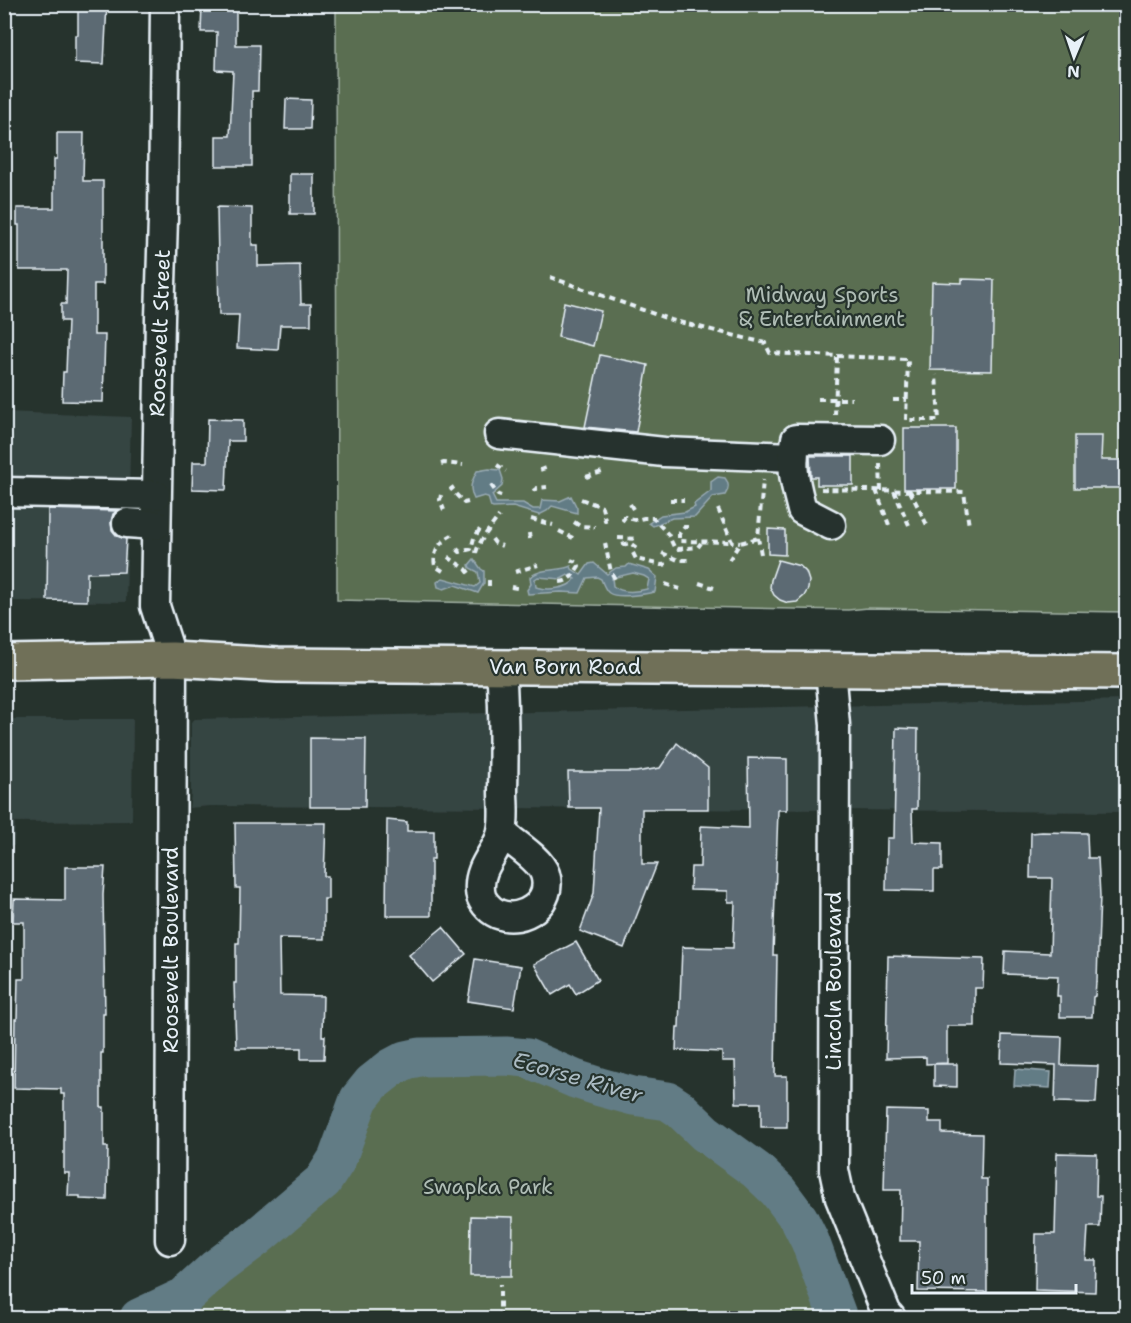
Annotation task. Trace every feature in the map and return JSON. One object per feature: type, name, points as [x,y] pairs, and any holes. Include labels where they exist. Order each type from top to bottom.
[{"type":"main road","name":"Van Born Road","points":[[4,662],[172,659],[278,665],[1126,672]]},
{"type":"street","name":"Roosevelt Street","points":[[165,4],[155,606],[172,659]]},
{"type":"street","points":[[499,434],[664,452],[779,456],[796,439],[880,440]]},
{"type":"street","points":[[779,456],[794,482],[802,510],[831,525]]},
{"type":"street","points":[[4,492],[156,495]]},
{"type":"street","points":[[127,523],[156,525]]},
{"type":"street","name":"Roosevelt Boulevard","points":[[170,1240],[172,659]]},
{"type":"street","points":[[501,667],[505,722],[502,833]]},
{"type":"street","name":"Lincoln Boulevard","points":[[830,669],[835,725],[834,1170],[840,1198],[886,1312],[891,1318]]},
{"type":"path","points":[[550,277],[671,320],[765,343],[770,353],[908,359],[906,420],[939,420],[936,375]]},
{"type":"path","points":[[833,440],[837,356]]},
{"type":"path","points":[[818,399],[852,399]]},
{"type":"path","points":[[893,400],[907,400]]},
{"type":"path","points":[[761,554],[758,538],[779,456]]},
{"type":"path","points":[[441,464],[462,465]]},
{"type":"path","points":[[497,465],[506,471]]},
{"type":"path","points":[[540,470],[548,467]]},
{"type":"path","points":[[586,477],[601,473]]},
{"type":"path","points":[[492,486],[501,496]]},
{"type":"path","points":[[533,491],[547,487]]},
{"type":"path","points":[[796,488],[964,492],[969,526]]},
{"type":"path","points":[[451,489],[464,503],[468,502]]},
{"type":"path","points":[[876,490],[889,525]]},
{"type":"path","points":[[894,491],[909,525]]},
{"type":"path","points":[[910,491],[927,525]]},
{"type":"path","points":[[441,495],[440,500],[444,510]]},
{"type":"path","points":[[581,499],[602,507],[604,520],[608,519]]},
{"type":"path","points":[[670,500],[684,500]]},
{"type":"path","points":[[718,509],[732,542]]},
{"type":"path","points":[[477,553],[482,539],[499,516]]},
{"type":"path","points":[[622,521],[626,517],[636,520],[653,518],[657,525],[668,534],[674,547],[678,549],[698,547],[701,543]]},
{"type":"path","points":[[531,519],[553,525]]},
{"type":"path","points":[[574,522],[580,526],[593,527]]},
{"type":"path","points":[[457,549],[460,552],[471,549],[474,538],[482,526]]},
{"type":"path","points":[[688,527],[684,527],[679,534],[679,541],[740,543],[758,538]]},
{"type":"path","points":[[560,531],[573,538]]},
{"type":"path","points":[[529,533],[530,540]]},
{"type":"path","points":[[443,571],[435,566],[435,551],[445,538],[452,535]]},
{"type":"path","points":[[618,538],[638,539]]},
{"type":"path","points":[[492,539],[502,546]]},
{"type":"path","points":[[604,543],[611,572],[616,580]]},
{"type":"path","points":[[622,545],[630,543],[638,549]]},
{"type":"path","points":[[729,560],[740,543]]},
{"type":"path","points":[[633,553],[636,559],[661,565],[670,564]]},
{"type":"path","points":[[662,553],[678,560],[689,560]]},
{"type":"path","points":[[448,557],[469,573]]},
{"type":"path","points":[[560,582],[566,582],[576,570],[578,563],[572,560]]},
{"type":"path","points":[[515,572],[538,565]]},
{"type":"path","points":[[489,577],[489,586]]},
{"type":"path","points":[[699,583],[714,588]]},
{"type":"path","points":[[665,584],[680,589]]},
{"type":"path","points":[[511,587],[517,588]]},
{"type":"path","points":[[500,1284],[500,1318]]},
{"type":"shaded area","points":[[5,412],[131,417],[126,602],[5,601]]},
{"type":"shaded area","points":[[1126,700],[1126,812],[210,806],[189,808],[191,722],[195,719]]},
{"type":"shaded area","points":[[5,719],[133,719],[132,821],[15,822],[14,846],[5,846]]},
{"type":"green space","name":"Midway Sports & Entertainment","points":[[336,5],[1126,5],[1126,612],[868,608],[848,610],[337,600]]},
{"type":"green space","name":"Swapka Park","points":[[506,1056],[527,1058],[575,1079],[633,1096],[668,1101],[680,1109],[705,1133],[756,1170],[778,1191],[799,1219],[810,1241],[838,1318],[139,1318],[184,1297],[323,1181],[337,1159],[359,1099],[372,1083],[391,1068],[406,1060],[420,1057]]},
{"type":"water","points":[[500,470],[503,479],[502,486],[492,495],[496,503],[523,503],[533,509],[540,509],[542,500],[560,501],[571,496],[577,513],[552,506],[539,515],[513,507],[493,508],[488,497],[484,496],[474,499],[471,488],[477,471]]},
{"type":"water","points":[[718,477],[725,478],[728,482],[725,495],[713,497],[695,517],[672,518],[653,526],[649,523],[661,515],[685,512],[695,507],[694,504],[711,491],[711,482]]},
{"type":"water","points":[[474,559],[484,571],[484,583],[478,593],[455,585],[444,589],[438,587],[437,582],[443,578],[475,587],[480,583],[478,572],[469,565]]},
{"type":"water","points":[[594,563],[607,574],[629,564],[649,570],[657,577],[655,592],[632,596],[613,595],[597,577],[587,578],[580,593],[528,594],[527,590],[531,584],[530,577],[535,574],[571,566],[581,575],[589,564]],"holes":[[[633,573],[649,579],[647,589],[629,591],[613,586],[612,578]],[[568,575],[575,579],[563,587],[552,589],[536,587],[535,579],[538,577],[561,579]]]},
{"type":"water","points":[[1015,1069],[1051,1072],[1050,1088],[1014,1086]]},
{"type":"building","points":[[78,4],[107,4],[104,64],[75,63]]},
{"type":"building","points":[[202,4],[236,4],[236,45],[259,45],[258,91],[252,91],[252,166],[216,166],[216,136],[230,136],[233,71],[216,70],[217,32],[201,32]]},
{"type":"building","points":[[286,99],[311,100],[310,129],[285,129]]},
{"type":"building","points":[[57,133],[84,133],[83,181],[103,181],[103,284],[94,284],[94,335],[105,335],[103,402],[62,401],[63,372],[66,372],[68,321],[61,321],[61,304],[66,304],[67,270],[19,270],[17,208],[54,208],[54,159],[57,159]]},
{"type":"building","points":[[290,174],[314,174],[314,214],[290,214]]},
{"type":"building","points":[[217,207],[252,208],[252,245],[258,245],[258,266],[300,265],[301,304],[311,304],[311,325],[280,325],[278,350],[237,348],[239,315],[219,315]]},
{"type":"building","points":[[962,279],[994,280],[992,371],[930,370],[932,282],[962,283]]},
{"type":"building","points":[[564,302],[601,311],[593,346],[558,337]]},
{"type":"building","points":[[600,355],[648,365],[636,432],[585,427]]},
{"type":"building","points":[[208,419],[243,420],[243,441],[228,441],[226,490],[192,489],[193,462],[207,462]]},
{"type":"building","points":[[904,428],[956,428],[956,489],[904,489]]},
{"type":"building","points":[[1075,436],[1102,436],[1101,460],[1126,460],[1126,488],[1075,488]]},
{"type":"building","points":[[810,456],[853,456],[853,485],[817,485],[817,477],[811,477]]},
{"type":"building","points":[[48,509],[117,511],[113,514],[111,522],[112,530],[117,536],[126,539],[124,572],[87,573],[87,601],[47,600]]},
{"type":"building","points":[[768,529],[785,530],[785,555],[768,554]]},
{"type":"building","points":[[778,560],[800,566],[806,572],[809,581],[808,589],[797,602],[788,603],[780,600],[770,587]]},
{"type":"building","points":[[896,728],[918,729],[917,809],[912,809],[913,842],[942,843],[942,870],[934,870],[934,891],[886,890],[887,838],[894,838]]},
{"type":"building","points":[[310,738],[366,739],[365,807],[310,807]]},
{"type":"building","points":[[677,743],[708,768],[708,809],[642,809],[642,864],[657,864],[624,948],[580,931],[594,893],[599,808],[569,808],[568,772],[636,772],[660,768]]},
{"type":"building","points":[[748,758],[787,759],[787,810],[778,810],[773,955],[777,955],[775,1076],[787,1076],[787,1127],[761,1127],[761,1103],[736,1103],[735,1061],[722,1061],[722,1052],[676,1050],[682,947],[733,948],[735,902],[728,902],[728,891],[690,890],[691,867],[700,867],[701,826],[749,828]]},
{"type":"building","points":[[387,820],[407,822],[407,831],[434,831],[434,859],[431,859],[431,916],[386,916]]},
{"type":"building","points":[[235,823],[326,823],[324,876],[328,876],[328,899],[324,899],[324,939],[279,938],[280,995],[323,996],[324,1059],[301,1059],[301,1048],[236,1048],[234,983],[236,983],[236,943],[239,943],[240,888],[236,888]]},
{"type":"building","points":[[1031,833],[1087,833],[1088,858],[1098,858],[1100,896],[1097,982],[1093,997],[1092,1017],[1060,1017],[1060,996],[1057,996],[1058,976],[1004,974],[1005,951],[1050,953],[1052,878],[1030,878]]},
{"type":"building","points":[[65,867],[105,867],[103,895],[105,1014],[103,1014],[103,1053],[101,1053],[101,1107],[104,1107],[104,1147],[108,1147],[107,1200],[68,1196],[69,1173],[64,1173],[64,1094],[61,1094],[61,1089],[14,1088],[18,979],[24,979],[24,922],[13,922],[14,899],[65,900]]},
{"type":"building","points":[[443,927],[466,954],[432,982],[409,955]]},
{"type":"building","points":[[576,942],[598,980],[576,994],[570,984],[552,995],[534,964]]},
{"type":"building","points":[[888,956],[984,959],[983,988],[975,988],[975,1026],[947,1026],[947,1063],[926,1064],[926,1057],[886,1058]]},
{"type":"building","points":[[475,959],[521,966],[514,1008],[468,1001]]},
{"type":"building","points":[[1002,1035],[1062,1037],[1061,1065],[1098,1066],[1096,1103],[1055,1102],[1056,1065],[1001,1063]]},
{"type":"building","points":[[934,1064],[957,1064],[957,1087],[934,1086]]},
{"type":"building","points":[[886,1110],[929,1111],[929,1122],[942,1122],[942,1133],[982,1134],[981,1179],[987,1179],[987,1292],[918,1291],[919,1241],[900,1241],[901,1190],[884,1190]]},
{"type":"building","points":[[1057,1153],[1097,1154],[1096,1196],[1101,1196],[1100,1227],[1088,1227],[1086,1260],[1096,1260],[1095,1292],[1035,1290],[1036,1234],[1055,1234]]},
{"type":"building","points":[[471,1216],[513,1217],[512,1276],[470,1276]]},
{"type":"waterway","name":"Ecorse River","points":[[139,1318],[184,1297],[323,1181],[337,1159],[359,1099],[372,1083],[391,1068],[406,1060],[420,1057],[506,1056],[527,1058],[575,1079],[633,1096],[668,1101],[680,1109],[705,1133],[756,1170],[778,1191],[799,1219],[810,1241],[838,1318]]}]
